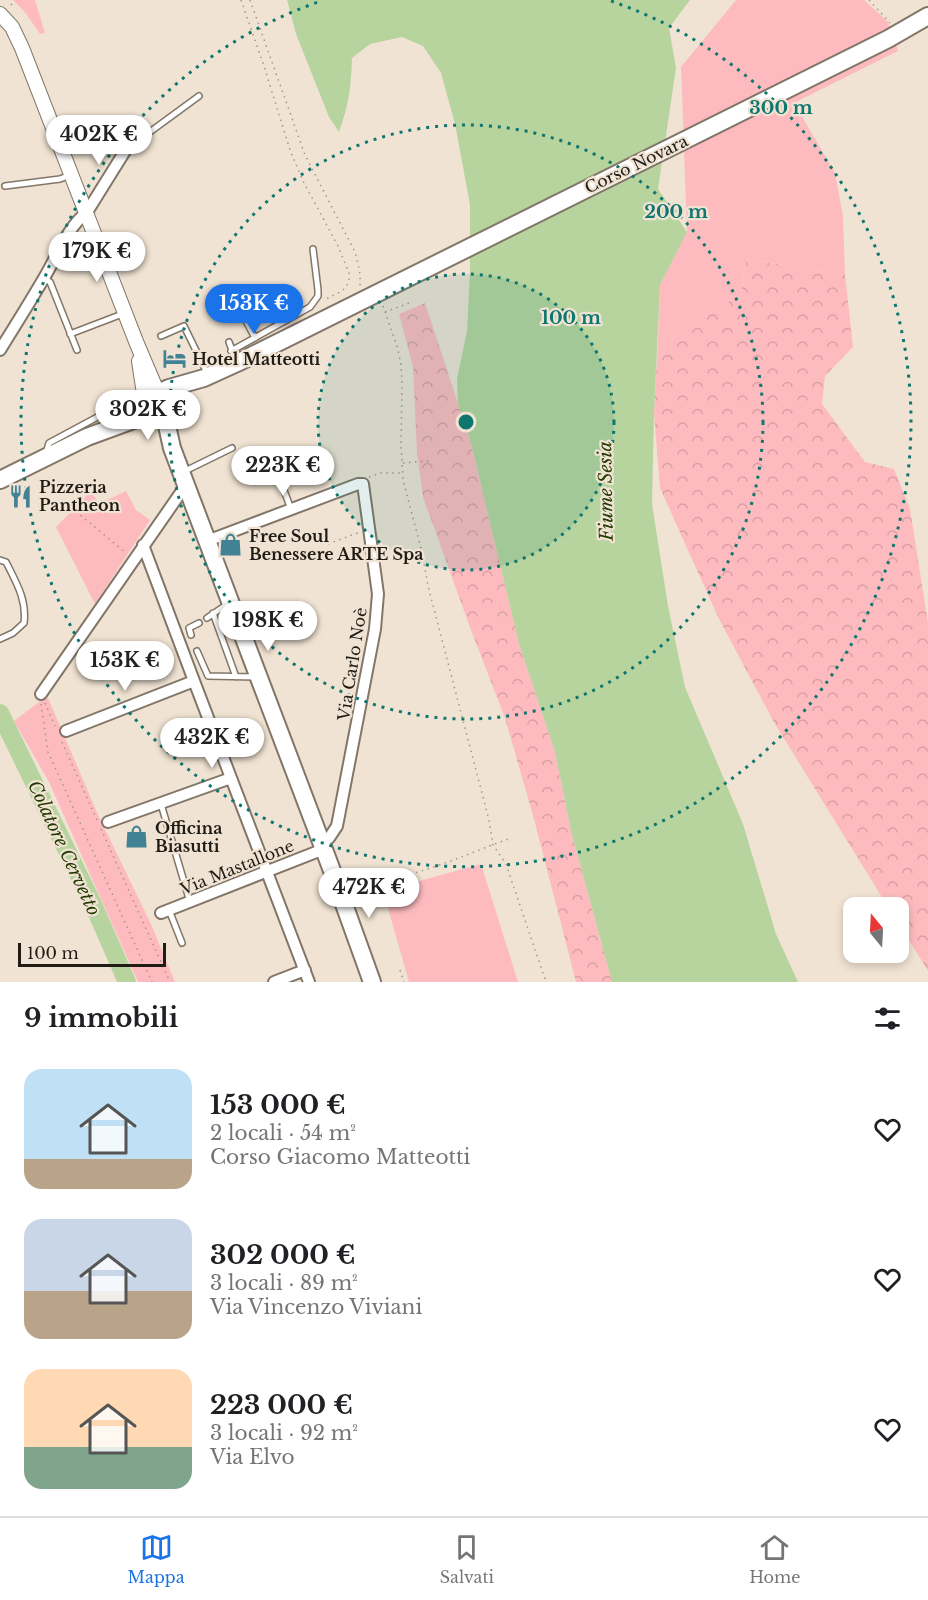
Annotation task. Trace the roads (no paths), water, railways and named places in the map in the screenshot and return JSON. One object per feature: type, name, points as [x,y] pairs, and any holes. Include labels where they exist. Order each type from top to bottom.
[{"type":"main road","name":"Corso Novara","points":[[0,480],[87,437],[120,415],[153,403],[174,399],[234,357],[355,304],[893,36],[928,16]]},
{"type":"main road","points":[[153,403],[184,478],[375,982]]},
{"type":"street","points":[[5,9],[137,344],[153,403]]},
{"type":"street","points":[[60,249],[84,235],[89,218],[135,135]]},
{"type":"street","points":[[0,350],[44,278],[67,233],[77,219],[89,218]]},
{"type":"street","points":[[71,243],[81,243],[104,257]]},
{"type":"street","points":[[41,694],[134,559],[184,478]]},
{"type":"street","name":"Via Carlo Noè","points":[[291,509],[363,484],[378,594],[375,629],[337,826],[323,845]]},
{"type":"street","points":[[207,541],[291,509]]},
{"type":"street","points":[[143,545],[309,982]]},
{"type":"street","points":[[62,731],[194,681]]},
{"type":"street","points":[[108,822],[231,778]]},
{"type":"street","name":"Via Mastallone","points":[[165,912],[268,872],[323,845]]},
{"type":"street","points":[[274,982],[305,970]]},
{"type":"lane","points":[[135,135],[143,137],[199,96]]},
{"type":"lane","points":[[5,186],[60,179],[72,175]]},
{"type":"lane","points":[[229,342],[234,357],[255,338],[310,307],[318,296],[313,249]]},
{"type":"lane","points":[[44,278],[50,282],[76,350]]},
{"type":"lane","points":[[235,300],[255,338]]},
{"type":"lane","points":[[70,334],[125,313]]},
{"type":"lane","points":[[161,336],[184,326],[206,377]]},
{"type":"lane","points":[[49,456],[47,450],[49,443],[116,407],[153,403]]},
{"type":"lane","points":[[184,478],[232,448]]},
{"type":"lane","points":[[275,467],[291,509]]},
{"type":"lane","points":[[0,560],[6,562],[22,596],[25,612],[24,623],[0,639]]},
{"type":"lane","points":[[207,618],[230,602]]},
{"type":"lane","points":[[213,614],[236,677]]},
{"type":"lane","points":[[191,635],[189,628],[199,622]]},
{"type":"lane","points":[[197,651],[208,676]]},
{"type":"lane","points":[[194,681],[208,676],[259,677]]},
{"type":"lane","points":[[161,804],[190,902]]},
{"type":"lane","points":[[165,912],[182,943]]},
{"type":"water","name":"Fiume Sesia","points":[[287,0],[690,0],[669,28],[676,68],[658,189],[687,232],[660,285],[652,504],[668,606],[685,687],[743,824],[776,934],[798,982],[612,982],[571,831],[555,752],[519,644],[471,443],[458,404],[457,379],[467,331],[470,205],[455,124],[441,73],[423,46],[402,37],[370,44],[352,58],[349,95],[339,132],[329,117],[296,34]]},
{"type":"waterway","name":"Colatore Cervetto","points":[[0,713],[92,902],[127,982]]},
{"type":"place","name":"Hotel Matteotti","points":[[174,359]]},
{"type":"place","name":"Pizzeria Pantheon","points":[[21,496]]},
{"type":"place","name":"Free Soul Benessere ARTE Spa","points":[[231,545]]},
{"type":"place","name":"Officina Biasutti","points":[[137,837]]}]
